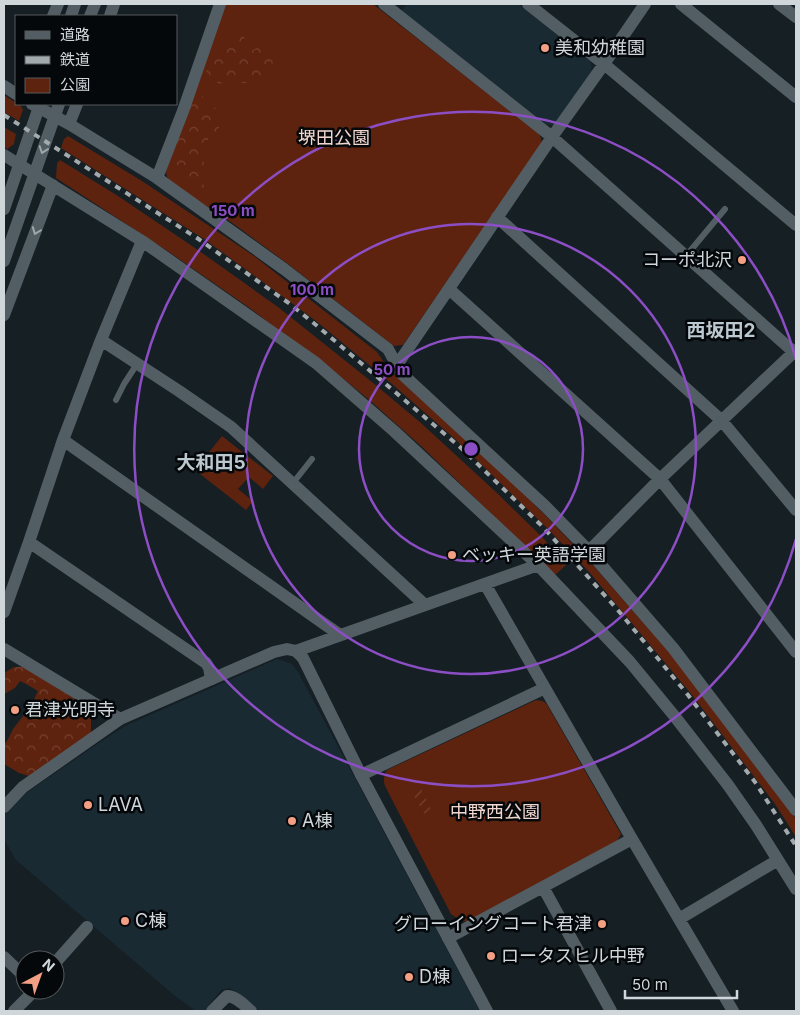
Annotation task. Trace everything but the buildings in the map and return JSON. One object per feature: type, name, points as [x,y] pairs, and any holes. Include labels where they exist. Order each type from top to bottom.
[{"type":"street","points":[[157,178],[183,111],[220,4]]},
{"type":"street","points":[[384,4],[552,138],[796,352],[660,479],[589,551]]},
{"type":"street","points":[[528,4],[604,64],[796,225]]},
{"type":"street","points":[[397,365],[645,4]]},
{"type":"street","points":[[681,4],[796,97]]},
{"type":"street","points":[[779,4],[796,17]]},
{"type":"street","points":[[4,86],[15,93]]},
{"type":"street","points":[[34,105],[69,124],[157,178],[284,269],[388,349],[402,373],[545,506],[589,551],[673,648],[794,801]]},
{"type":"street","points":[[4,209],[40,105]]},
{"type":"street","points":[[4,261],[59,105]]},
{"type":"street","points":[[69,124],[77,105]]},
{"type":"street","points":[[5,159],[53,185],[142,241],[316,363],[394,431],[538,565],[630,662],[728,785],[756,825],[796,889]]},
{"type":"street","points":[[4,316],[53,185]]},
{"type":"street","points":[[497,217],[722,420],[796,510]]},
{"type":"street","points":[[4,612],[63,440],[101,340],[142,241]]},
{"type":"street","points":[[449,289],[660,479],[796,652]]},
{"type":"street","points":[[101,340],[231,428],[293,482],[425,605]]},
{"type":"street","points":[[63,440],[340,635]]},
{"type":"street","points":[[29,542],[206,663],[212,679]]},
{"type":"street","points":[[4,807],[23,787],[120,719],[274,652],[288,649],[296,651],[538,565]]},
{"type":"street","points":[[485,584],[733,1011]]},
{"type":"street","points":[[4,649],[120,719]]},
{"type":"street","points":[[296,651],[302,658],[361,775],[487,1011]]},
{"type":"street","points":[[361,775],[545,688]]},
{"type":"street","points":[[448,938],[632,839]]},
{"type":"street","points":[[679,919],[778,860]]},
{"type":"street","points":[[543,887],[611,1011]]},
{"type":"street","points":[[65,952],[87,927]]},
{"type":"street","points":[[4,957],[15,967]]},
{"type":"street","points":[[212,1011],[229,996],[251,1011]]},
{"type":"street","points":[[14,1011],[25,1000]]},
{"type":"lane","points":[[686,256],[726,209]]},
{"type":"lane","points":[[116,400],[137,364]]},
{"type":"lane","points":[[293,482],[312,459]]},
{"type":"shaded area","points":[[407,4],[518,4],[591,62],[592,72],[554,126],[546,124],[401,11]]},
{"type":"shaded area","points":[[277,659],[292,664],[298,672],[480,1011],[260,1011],[230,988],[221,990],[204,1011],[196,1011],[175,996],[16,860],[4,839],[4,816],[29,791],[125,726]]},
{"type":"green space","name":"堺田公園","points":[[226,4],[373,4],[540,136],[541,144],[403,345],[394,346],[288,264],[231,222],[171,183],[167,177],[166,171]]},
{"type":"green space","points":[[239,34],[243,35],[246,41],[242,47],[245,51],[258,47],[267,48],[274,58],[270,72],[266,78],[252,79],[246,83],[229,82],[219,84],[207,74],[205,67],[213,46],[218,47]]},
{"type":"green space","points":[[197,93],[214,106],[219,116],[217,138],[209,137],[208,140],[202,176],[204,187],[200,191],[181,177],[174,155],[191,94]]},
{"type":"green space","points":[[4,95],[15,102],[15,105],[21,106],[23,110],[19,121],[4,112]]},
{"type":"green space","points":[[4,127],[16,134],[14,144],[7,149],[4,147]]},
{"type":"green space","points":[[68,136],[142,181],[254,256],[377,352],[390,371],[491,462],[543,513],[590,562],[675,659],[786,803],[796,819],[796,837],[775,804],[692,695],[590,573],[547,528],[455,439],[316,321],[204,239],[61,148],[64,139]]},
{"type":"green space","points":[[60,160],[118,196],[198,250],[278,307],[372,382],[421,423],[497,493],[544,539],[566,565],[555,575],[421,446],[367,398],[315,356],[169,252],[56,178],[57,163]]},
{"type":"green space","points":[[222,436],[273,476],[263,489],[249,477],[238,489],[253,501],[246,510],[195,470]]},
{"type":"green space","points":[[14,667],[24,667],[86,706],[91,715],[91,736],[29,776],[19,773],[4,764],[4,744],[31,706],[38,691],[20,681],[15,688],[4,694],[4,673]]},
{"type":"green space","name":"中野西公園","points":[[536,700],[546,703],[621,834],[617,841],[468,922],[460,920],[451,914],[385,786],[385,774],[387,770]]},
{"type":"green space","points":[[421,789],[431,810],[424,814],[413,794]]},
{"type":"railway","points":[[4,115],[197,238],[290,304],[460,447],[543,527],[617,609],[688,695],[755,782],[796,846]]},
{"type":"place","name":"美和幼稚園","points":[[545,48]]},
{"type":"place","name":"コーポ北沢","points":[[742,260]]},
{"type":"place","name":"ベッキー英語学園","points":[[452,555]]},
{"type":"place","name":"君津光明寺","points":[[15,710]]},
{"type":"place","name":"LAVA","points":[[88,805]]},
{"type":"place","name":"A棟","points":[[292,821]]},
{"type":"place","name":"C棟","points":[[125,921]]},
{"type":"place","name":"グローイングコート君津","points":[[602,924]]},
{"type":"place","name":"ロータスヒル中野","points":[[491,956]]},
{"type":"place","name":"D棟","points":[[409,977]]},
{"type":"district","name":"西坂田2","points":[[721,330]]},
{"type":"district","name":"大和田5","points":[[211,462]]}]
